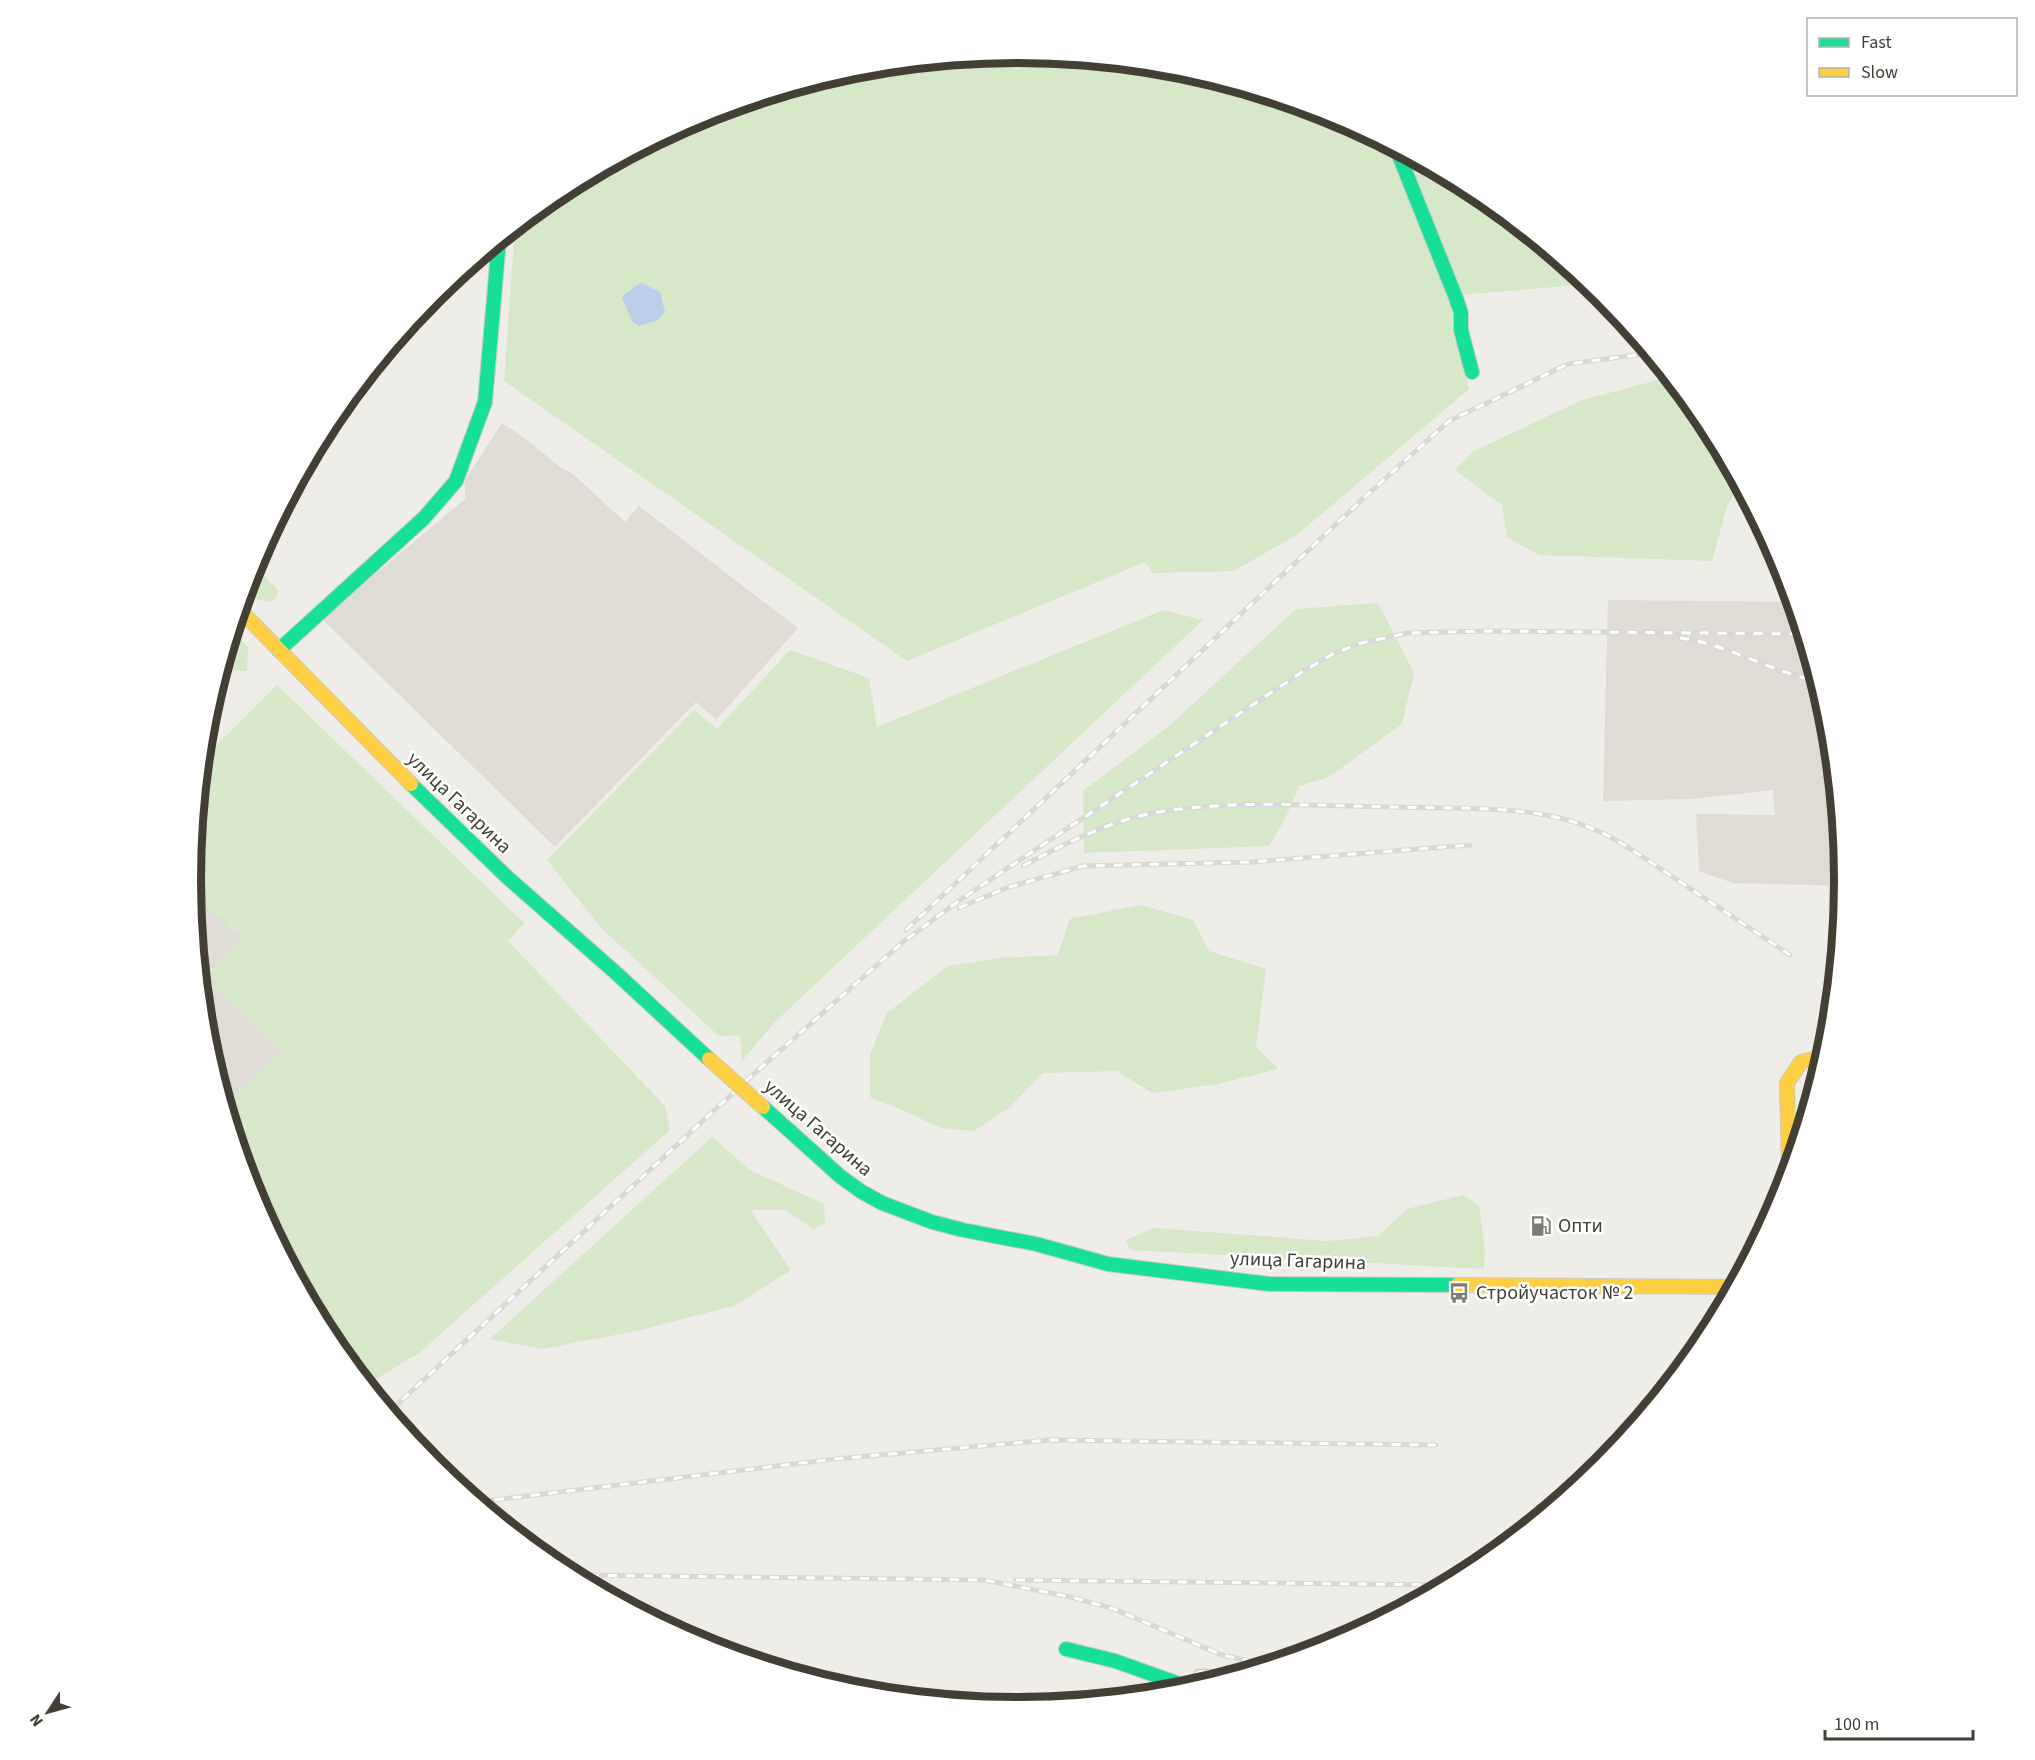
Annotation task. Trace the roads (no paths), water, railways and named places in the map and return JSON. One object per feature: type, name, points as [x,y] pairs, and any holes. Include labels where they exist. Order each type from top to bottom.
[{"type":"main road","points":[[1400,158],[1456,298],[1461,313],[1461,330],[1472,372]]},
{"type":"main road","points":[[279,650],[424,518],[456,481],[485,402],[498,250]]},
{"type":"main road","name":"улица Гагарина","points":[[245,615],[431,805],[490,861],[842,1177],[882,1203],[932,1222],[1036,1244],[1108,1264],[1269,1284],[1726,1287]]},
{"type":"main road","points":[[1788,1150],[1787,1083],[1801,1062],[1814,1059]]},
{"type":"main road","points":[[1066,1649],[1115,1661],[1173,1682]]},
{"type":"water","points":[[641,283],[660,292],[665,312],[658,320],[639,326],[633,322],[622,299],[623,295]]},
{"type":"railway","points":[[906,930],[1367,495],[1449,421],[1568,364],[1643,354]]},
{"type":"railway","points":[[394,1408],[748,1079],[903,942],[960,900],[1302,672],[1333,654],[1361,643],[1408,633],[1487,631],[1796,634]]},
{"type":"railway","points":[[1680,638],[1715,646],[1809,679]]},
{"type":"railway","points":[[1023,866],[1102,828],[1153,813],[1183,809],[1273,804],[1520,811],[1568,820],[1613,838],[1790,955]]},
{"type":"railway","points":[[959,908],[1006,888],[1083,866],[1252,862],[1470,845]]},
{"type":"railway","points":[[487,1501],[835,1459],[1049,1440],[1436,1445]]},
{"type":"railway","points":[[589,1575],[984,1580],[1071,1597],[1114,1609],[1222,1655],[1253,1662]]},
{"type":"railway","points":[[1016,1580],[1431,1585]]},
{"type":"place","name":"Опти","points":[[1541,1226]]},
{"type":"place","name":"Стройучасток № 2","points":[[1459,1293]]}]
